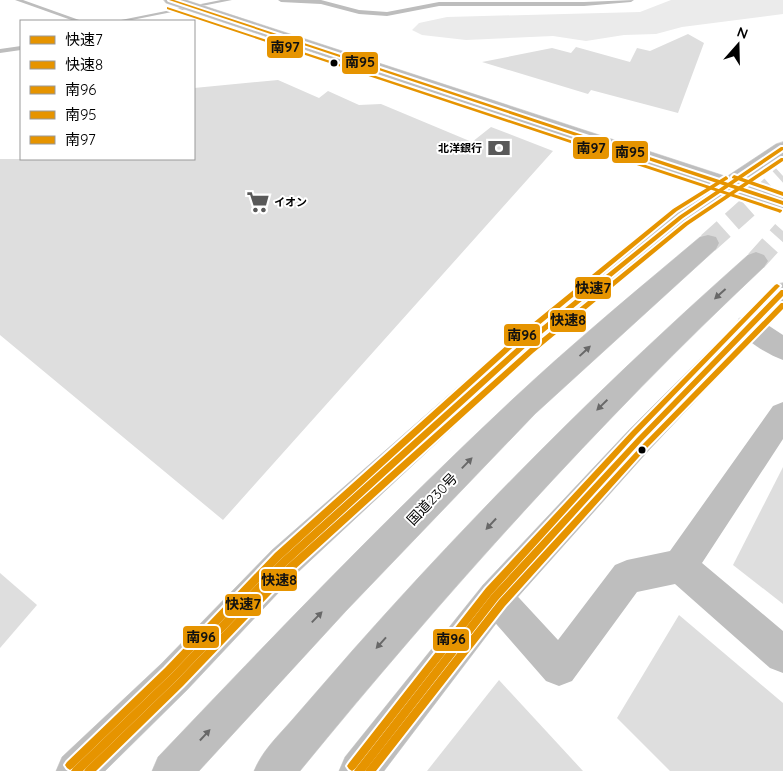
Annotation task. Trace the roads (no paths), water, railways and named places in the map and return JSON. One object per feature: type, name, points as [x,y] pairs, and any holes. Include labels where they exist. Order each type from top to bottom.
[{"type":"main road","points":[[170,0],[783,203]]},
{"type":"main road","points":[[76,771],[174,677],[284,562],[525,344],[681,217],[731,185],[783,148]]},
{"type":"main road","name":"国道230号","points":[[172,771],[284,650],[501,429],[623,316],[708,243]]},
{"type":"main road","points":[[274,771],[377,647],[583,424],[684,325],[756,261]]},
{"type":"main road","points":[[359,771],[495,597],[638,440],[748,325],[783,292]]},
{"type":"main road","points":[[748,325],[783,349]]},
{"type":"main road","points":[[495,597],[559,668],[627,577],[680,566],[783,415]]},
{"type":"main road","points":[[680,566],[783,656]]},
{"type":"waterway","points":[[18,0],[76,20]]},
{"type":"waterway","points":[[124,20],[229,0]]},
{"type":"waterway","points":[[281,0],[321,2],[359,12],[387,14],[439,4],[584,4],[631,0]]},
{"type":"waterway","points":[[0,51],[20,48]]},
{"type":"tunnel","points":[[708,243],[783,176]]},
{"type":"tunnel","points":[[756,261],[783,231]]},
{"type":"place","name":"北洋銀行","points":[[499,148]]},
{"type":"place","name":"イオン","points":[[258,202]]}]
